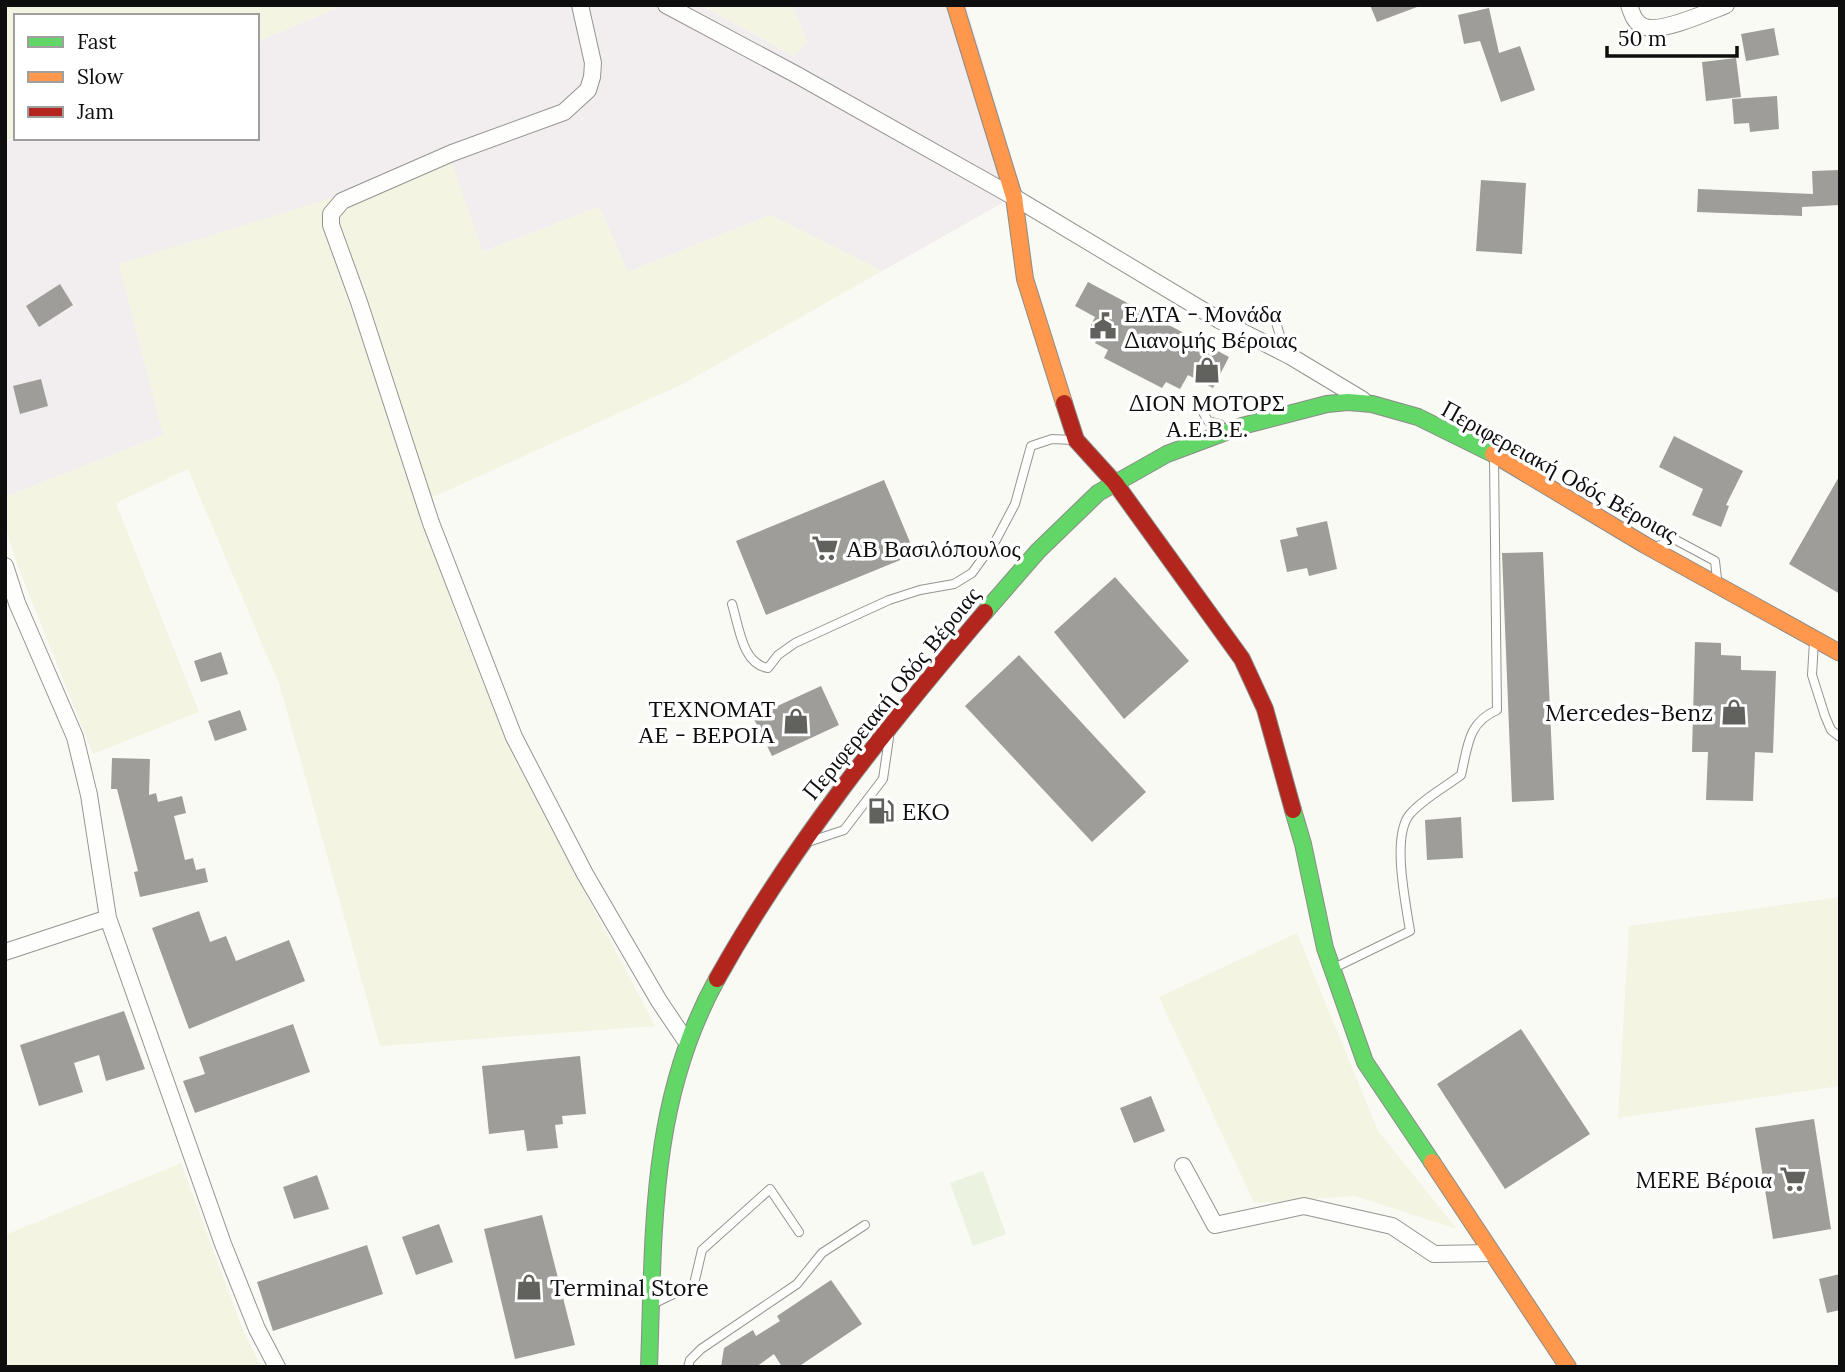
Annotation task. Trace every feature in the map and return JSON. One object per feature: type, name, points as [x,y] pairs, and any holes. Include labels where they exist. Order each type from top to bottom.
[{"type":"main road","points":[[955,5],[1014,197],[1025,279],[1076,440],[1115,483],[1242,659],[1265,709],[1303,844],[1325,947],[1365,1062],[1568,1367]]},
{"type":"main road","name":"Περιφερειακή Οδός Βέροιας","points":[[649,1367],[659,1158],[675,1079],[686,1041],[755,909],[836,793],[1028,560],[1095,495],[1115,483],[1182,446],[1234,427],[1325,404],[1345,402],[1390,408],[1433,423],[1494,456],[1652,549],[1840,653]]},
{"type":"street","points":[[580,5],[593,63],[592,77],[587,90],[564,112],[452,153],[342,201],[331,214],[331,226],[359,302],[431,523],[514,737],[586,874],[659,1001],[686,1041]]},
{"type":"street","points":[[666,5],[1014,197],[1219,320],[1290,356],[1371,405]]},
{"type":"street","points":[[1629,5],[1634,20],[1646,28],[1666,26],[1726,5]]},
{"type":"street","points":[[5,566],[75,737],[89,795],[108,918],[205,1195],[257,1329],[277,1367]]},
{"type":"street","points":[[5,952],[108,918]]},
{"type":"street","points":[[1183,1166],[1215,1225],[1304,1206],[1392,1226],[1434,1254],[1492,1253]]},
{"type":"lane","points":[[1219,320],[1274,316],[1282,342],[1290,356]]},
{"type":"lane","points":[[1200,407],[1208,421],[1234,427]]},
{"type":"lane","points":[[732,604],[747,655],[758,667],[768,668],[778,655],[795,643],[889,600],[920,590],[954,584],[972,573],[996,540],[1015,504],[1031,446],[1052,439],[1076,440]]},
{"type":"lane","points":[[1332,969],[1410,931],[1401,838],[1407,817],[1461,775],[1472,730],[1484,715],[1497,710],[1494,456]]},
{"type":"lane","points":[[1815,638],[1812,676],[1831,730],[1840,737]]},
{"type":"lane","points":[[801,844],[844,830],[860,810],[883,779],[891,724]]},
{"type":"lane","points":[[652,1305],[694,1284],[702,1250],[770,1189],[799,1231]]},
{"type":"lane","points":[[688,1367],[690,1360],[701,1349],[797,1283],[822,1253],[865,1225]]},
{"type":"shaded area","points":[[344,5],[701,5],[794,56],[807,42],[792,5],[966,5],[1022,192],[882,271],[770,215],[628,272],[599,207],[482,252],[451,162],[163,435],[5,497],[5,142],[14,139],[259,140],[259,41]]},
{"type":"green space","points":[[5,5],[344,5],[259,41],[259,14],[14,14],[14,138],[5,141]]},
{"type":"green space","points":[[701,5],[792,5],[807,42],[794,56]]},
{"type":"green space","points":[[451,161],[483,252],[599,207],[628,272],[770,215],[882,271],[683,384],[420,503],[457,618],[511,752],[655,1026],[380,1046],[280,686],[188,469],[116,503],[199,712],[93,754],[17,564],[5,526],[5,497],[163,435],[119,264]]},
{"type":"green space","points":[[1840,897],[1840,1086],[1618,1118],[1629,926]]},
{"type":"green space","points":[[1297,933],[1378,1131],[1457,1229],[1355,1196],[1254,1203],[1159,997]]},
{"type":"green space","points":[[181,1163],[244,1333],[262,1367],[5,1367],[5,1235]]},
{"type":"green space","points":[[983,1171],[1006,1234],[973,1246],[950,1183]]},
{"type":"building","points":[[1370,5],[1417,5],[1417,7],[1377,22]]},
{"type":"building","points":[[1489,8],[1499,53],[1520,46],[1535,90],[1501,102],[1480,41],[1464,44],[1458,15]]},
{"type":"building","points":[[1774,28],[1779,55],[1746,61],[1741,34]]},
{"type":"building","points":[[1736,58],[1741,97],[1706,101],[1702,62]]},
{"type":"building","points":[[1777,96],[1779,129],[1750,132],[1749,123],[1734,124],[1732,99]]},
{"type":"building","points":[[1840,170],[1840,205],[1802,207],[1802,216],[1697,212],[1698,189],[1813,194],[1812,171]]},
{"type":"building","points":[[1481,180],[1526,183],[1522,254],[1476,251]]},
{"type":"building","points":[[1088,282],[1229,357],[1213,388],[1188,375],[1180,389],[1166,382],[1162,388],[1104,358],[1108,350],[1095,343],[1100,334],[1089,329],[1095,317],[1075,306]]},
{"type":"building","points":[[60,284],[73,305],[39,327],[26,306]]},
{"type":"building","points":[[41,379],[48,406],[20,414],[13,386]]},
{"type":"building","points":[[1674,436],[1743,471],[1726,505],[1729,506],[1721,527],[1692,515],[1703,489],[1659,467]]},
{"type":"building","points":[[1840,475],[1840,594],[1789,564]]},
{"type":"building","name":"ΑΒ Βασιλόπουλος","points":[[884,480],[915,554],[766,615],[736,541]]},
{"type":"building","points":[[1327,521],[1337,569],[1309,576],[1307,568],[1287,572],[1280,540],[1298,536],[1296,528]]},
{"type":"building","points":[[1543,552],[1554,800],[1512,802],[1502,553]]},
{"type":"building","points":[[1115,577],[1189,661],[1124,719],[1054,632]]},
{"type":"building","name":"Mercedes-Benz","points":[[1695,642],[1721,643],[1721,655],[1741,656],[1741,670],[1776,671],[1773,753],[1755,752],[1753,801],[1706,800],[1708,752],[1692,752]]},
{"type":"building","points":[[221,652],[228,674],[201,682],[194,661]]},
{"type":"building","points":[[1019,655],[1146,792],[1092,842],[965,706]]},
{"type":"building","name":"ΤΕΧΝΟΜΑΤ ΑΕ - ΒΕΡΟΙΑ","points":[[821,686],[839,725],[772,756],[753,717]]},
{"type":"building","points":[[240,710],[247,730],[215,741],[208,721]]},
{"type":"building","points":[[112,758],[150,759],[149,795],[156,793],[158,802],[182,796],[186,813],[174,816],[185,860],[193,858],[196,870],[205,868],[208,882],[140,897],[134,872],[138,871],[117,789],[111,789]]},
{"type":"building","points":[[1461,817],[1463,858],[1427,860],[1425,820]]},
{"type":"building","points":[[199,911],[210,942],[226,936],[236,961],[289,940],[305,981],[189,1029],[152,928]]},
{"type":"building","points":[[124,1011],[145,1069],[106,1081],[99,1055],[74,1063],[83,1092],[39,1106],[20,1045]]},
{"type":"building","points":[[293,1024],[310,1072],[195,1113],[183,1081],[205,1074],[199,1057]]},
{"type":"building","points":[[1521,1029],[1590,1134],[1505,1189],[1437,1084]]},
{"type":"building","points":[[580,1056],[586,1114],[562,1116],[563,1124],[555,1125],[558,1148],[527,1151],[524,1130],[489,1134],[482,1066]]},
{"type":"building","points":[[1151,1096],[1165,1131],[1134,1143],[1120,1108]]},
{"type":"building","name":"MERE Βέροια","points":[[1814,1119],[1831,1229],[1773,1239],[1755,1128]]},
{"type":"building","points":[[317,1175],[329,1209],[294,1219],[283,1187]]},
{"type":"building","name":"Terminal Store","points":[[542,1215],[575,1345],[515,1359],[484,1229]]},
{"type":"building","points":[[439,1224],[453,1262],[416,1275],[402,1237]]},
{"type":"building","points":[[367,1245],[383,1294],[273,1331],[257,1282]]},
{"type":"building","points":[[1840,1274],[1840,1310],[1827,1313],[1819,1279]]},
{"type":"building","points":[[831,1280],[862,1324],[798,1367],[782,1367],[774,1354],[756,1367],[721,1367],[724,1348],[753,1330],[756,1336],[780,1321],[777,1316]]},
{"type":"traffic: fast","points":[[985,612],[1038,551],[1098,493],[1167,454],[1242,426],[1327,404],[1372,404],[1418,417],[1493,454]]},
{"type":"traffic: fast","points":[[1293,810],[1325,948],[1365,1062],[1432,1162]]},
{"type":"traffic: fast","points":[[649,1367],[655,1217],[667,1120],[678,1072],[695,1025],[717,979]]},
{"type":"traffic: slow","points":[[955,5],[1014,197],[1025,279],[1064,403]]},
{"type":"traffic: slow","points":[[1493,454],[1645,545],[1840,653]]},
{"type":"traffic: slow","points":[[1432,1162],[1568,1367]]},
{"type":"traffic: jam","points":[[1064,403],[1076,440],[1115,483],[1242,659],[1265,709],[1293,810]]},
{"type":"traffic: jam","points":[[717,979],[777,881],[842,789],[912,699],[985,612]]},
{"type":"place","name":"ΕΛΤΑ - Μονάδα Διανομής Βέροιας","points":[[1103,326]]},
{"type":"place","name":"ΔΙΟΝ ΜΟΤΟΡΣ Α.Ε.Β.Ε.","points":[[1207,370]]},
{"type":"place","name":"ΑΒ Βασιλόπουλος","points":[[825,548]]},
{"type":"place","name":"Mercedes-Benz","points":[[1734,712]]},
{"type":"place","name":"ΤΕΧΝΟΜΑΤ ΑΕ - ΒΕΡΟΙΑ","points":[[796,721]]},
{"type":"place","name":"EKO","points":[[881,811]]},
{"type":"place","name":"MERE Βέροια","points":[[1793,1179]]},
{"type":"place","name":"Terminal Store","points":[[529,1287]]}]
